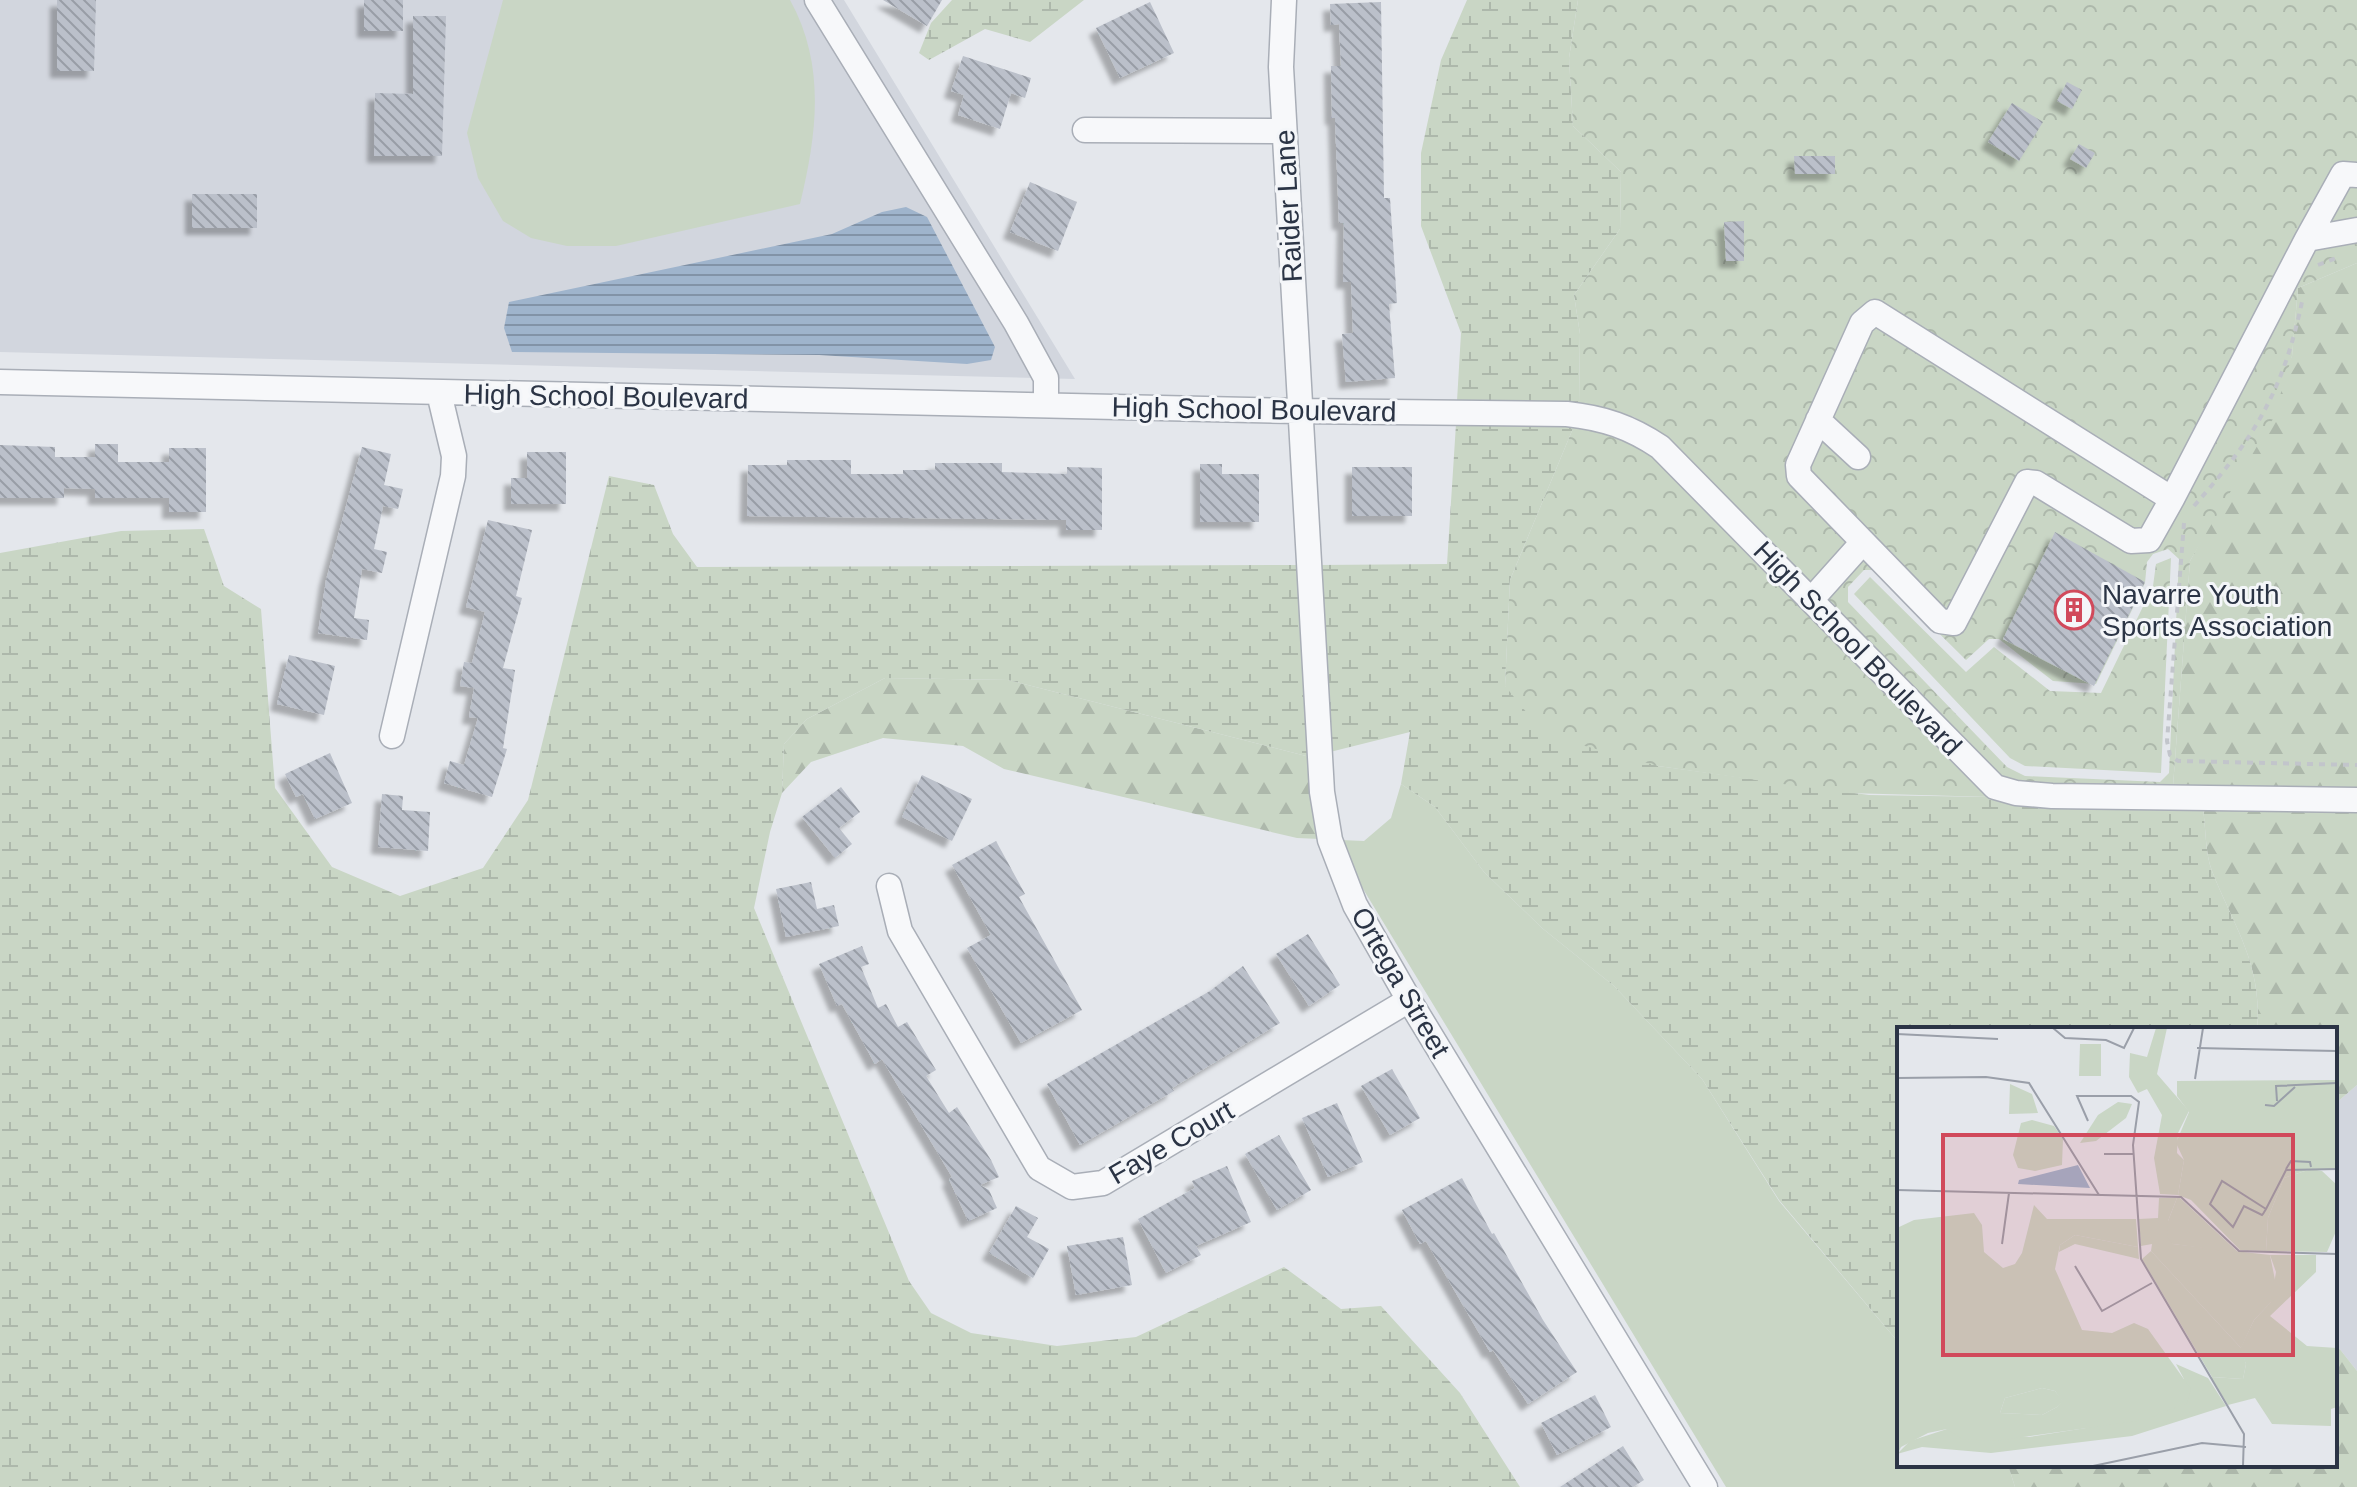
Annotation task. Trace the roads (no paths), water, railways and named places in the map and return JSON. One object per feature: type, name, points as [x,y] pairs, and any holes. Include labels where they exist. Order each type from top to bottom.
[{"type":"street","points":[[817,0],[1016,323],[1046,378],[1046,405]]},
{"type":"street","name":"Raider Lane","points":[[1284,0],[1281,67],[1298,411]]},
{"type":"street","points":[[1085,130],[1284,131]]},
{"type":"street","points":[[2172,499],[1881,312],[1871,313],[1862,323],[1800,459],[1799,476],[1940,621],[1950,624],[1959,620],[2027,482],[2036,483],[2137,542],[2149,540],[2172,499],[2307,239],[2350,174]]},
{"type":"street","points":[[2307,239],[2357,230]]},
{"type":"street","name":"High School Boulevard","points":[[0,382],[1298,411],[1567,414],[1600,418],[1632,428],[1660,447],[1995,787],[2016,793],[2052,796],[2357,800]]},
{"type":"street","points":[[392,736],[453,476],[454,456],[439,393]]},
{"type":"street","name":"Ortega Street","points":[[1298,411],[1322,792],[1330,840],[1355,905],[1409,1000],[1705,1487]]},
{"type":"street","points":[[1818,420],[1858,457]]},
{"type":"street","points":[[1812,599],[1863,542]]},
{"type":"street","name":"Faye Court","points":[[889,886],[900,931],[1039,1168],[1072,1187],[1103,1183],[1409,1000]]},
{"type":"water","points":[[906,207],[927,217],[995,347],[991,360],[967,364],[819,355],[512,352],[504,328],[509,302],[832,234],[882,212]]},
{"type":"place","name":"Navarre Youth Sports Association","points":[[2074,610]]}]
